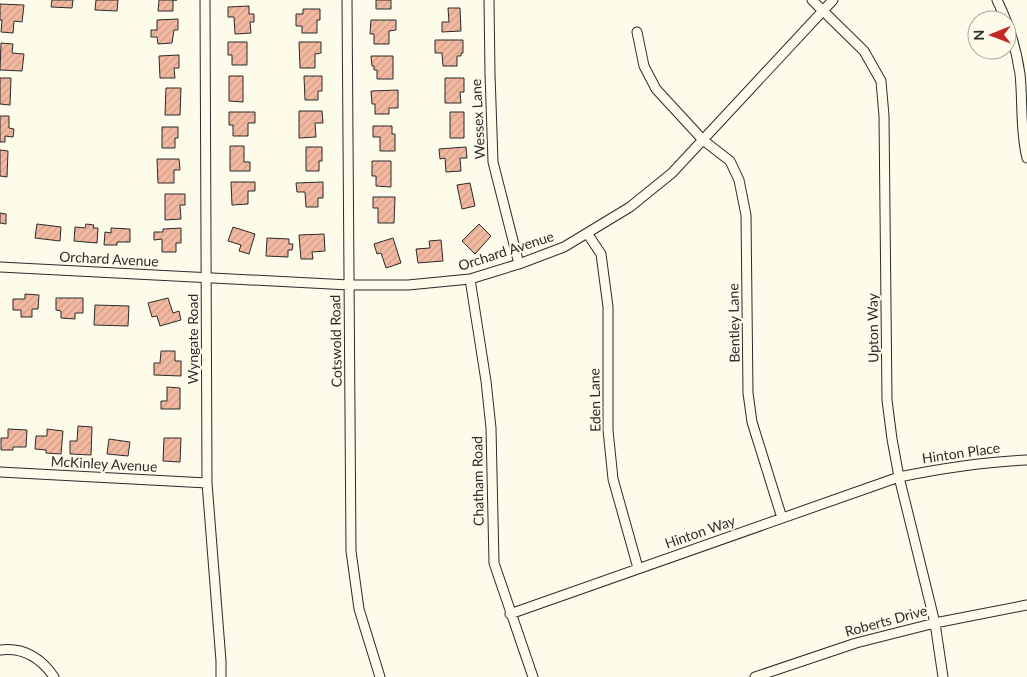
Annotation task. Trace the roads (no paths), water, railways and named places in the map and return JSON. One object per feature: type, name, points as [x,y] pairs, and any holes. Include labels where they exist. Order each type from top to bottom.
[{"type":"street","name":"Wyngate Road","points":[[205,0],[207,483],[221,661],[220,677]]},
{"type":"street","name":"Cotswold Road","points":[[347,0],[351,551],[359,609],[380,677]]},
{"type":"street","name":"Wessex Lane","points":[[489,0],[493,162],[519,264]]},
{"type":"street","name":"Upton Way","points":[[812,0],[864,51],[881,81],[884,116],[888,400],[899,477],[936,623],[943,677]]},
{"type":"street","name":"Orchard Avenue","points":[[0,267],[349,285],[408,285],[470,279],[519,264],[564,247],[630,207],[672,173],[833,0]]},
{"type":"street","points":[[997,0],[1008,22],[1015,44],[1020,74],[1023,143],[1027,158]]},
{"type":"street","name":"Bentley Lane","points":[[636,32],[644,66],[656,89],[703,140],[730,161],[739,180],[746,216],[748,393],[752,422],[782,518]]},
{"type":"street","name":"Eden Lane","points":[[587,233],[601,254],[608,307],[608,430],[613,479],[638,568]]},
{"type":"street","name":"Chatham Road","points":[[470,279],[486,380],[490,419],[494,563],[533,677]]},
{"type":"street","name":"Hinton Place","points":[[899,477],[944,467],[1027,460]]},
{"type":"street","name":"McKinley Avenue","points":[[0,472],[207,483]]},
{"type":"street","name":"Hinton Way","points":[[510,614],[899,477]]},
{"type":"street","name":"Roberts Drive","points":[[755,677],[856,643],[936,623],[1027,604]]},
{"type":"street","points":[[0,650],[18,650],[32,655],[46,666],[54,677]]}]
